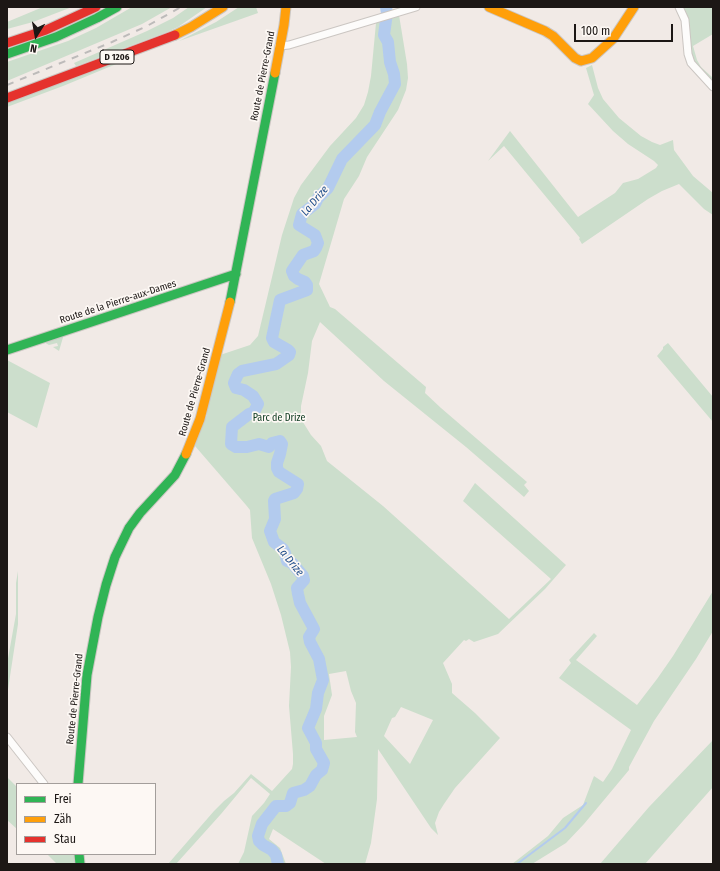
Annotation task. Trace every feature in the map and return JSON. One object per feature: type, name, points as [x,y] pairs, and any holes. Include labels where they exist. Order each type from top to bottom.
[{"type":"main road","points":[[7,43],[46,30],[96,7]]},
{"type":"main road","points":[[7,54],[56,38],[117,7]]},
{"type":"main road","name":"D 1206","points":[[7,98],[168,38],[191,27],[223,7]]},
{"type":"main road","name":"Route de Pierre-Grand","points":[[78,783],[87,675],[98,617],[108,580],[120,546],[132,523],[176,475],[190,446],[204,408],[228,313],[236,274],[286,7]]},
{"type":"main road","points":[[489,7],[545,31],[553,36],[575,58],[581,61],[592,58],[613,39],[634,7]]},
{"type":"main road","name":"Route de la Pierre-aux-Dames","points":[[7,350],[236,274]]},
{"type":"street","points":[[279,46],[289,45],[416,7]]},
{"type":"street","points":[[679,7],[685,20],[688,54],[691,63],[693,67],[713,87]]},
{"type":"street","points":[[7,737],[43,783]]},
{"type":"green space","points":[[43,7],[72,7],[33,22],[7,29],[7,22]]},
{"type":"green space","points":[[132,7],[172,7],[142,24],[7,81],[7,62],[68,41],[96,28]]},
{"type":"green space","points":[[189,7],[207,7],[178,27],[167,32],[76,66],[74,63],[147,31],[173,18]]},
{"type":"green space","points":[[239,7],[256,7],[258,13],[179,41],[216,22]]},
{"type":"green space","points":[[683,7],[713,7],[713,34],[693,46],[697,60],[701,67],[713,78],[713,84],[697,68],[691,57],[686,12]]},
{"type":"green space","name":"Parc de Drize","points":[[399,15],[407,64],[408,78],[406,90],[398,110],[367,157],[359,176],[344,199],[319,284],[330,307],[335,309],[426,387],[425,393],[527,482],[524,485],[529,491],[524,497],[466,447],[384,381],[320,322],[312,341],[308,373],[301,406],[301,419],[311,435],[321,446],[327,461],[383,506],[509,619],[551,579],[463,501],[475,483],[566,565],[545,589],[498,634],[474,642],[469,639],[466,641],[464,640],[443,663],[452,684],[452,693],[500,738],[455,788],[444,804],[435,823],[438,835],[431,828],[378,749],[377,799],[371,843],[365,864],[326,864],[273,829],[269,839],[280,848],[286,864],[238,864],[244,852],[252,816],[270,794],[251,778],[176,864],[168,864],[214,811],[234,793],[251,774],[272,791],[292,769],[293,754],[289,706],[291,667],[290,652],[281,615],[271,584],[252,538],[250,510],[195,446],[202,424],[207,415],[206,413],[220,355],[250,345],[258,336],[282,235],[294,198],[301,185],[330,146],[356,118],[364,105],[371,76],[376,23]],"holes":[[[346,671],[356,703],[355,732],[357,737],[324,740],[324,716],[332,695],[329,674]],[[401,707],[433,720],[410,764],[384,736],[392,718],[395,717]]]},
{"type":"green space","points":[[126,59],[63,86],[7,107],[7,103]]},
{"type":"green space","points":[[592,65],[598,88],[603,99],[619,118],[641,136],[652,142],[660,145],[673,140],[674,150],[693,176],[713,193],[713,215],[704,209],[679,184],[648,199],[582,244],[579,239],[580,238],[504,146],[488,161],[510,131],[578,217],[615,193],[623,183],[638,179],[656,168],[658,165],[654,161],[628,144],[613,131],[588,104],[594,95],[586,68]]},
{"type":"green space","points":[[64,334],[59,351],[53,347],[58,346],[57,343],[49,345],[42,341]]},
{"type":"green space","points":[[668,343],[713,397],[713,422],[657,356],[663,347]]},
{"type":"green space","points":[[7,360],[50,383],[37,428],[7,412]]},
{"type":"green space","points":[[18,571],[18,624],[7,696],[7,664],[16,614],[16,583]]},
{"type":"green space","points":[[713,591],[713,631],[654,721],[629,767],[629,770],[584,824],[566,843],[532,864],[512,864],[548,836],[563,818],[583,805],[594,776],[603,782],[612,769],[631,730],[559,678],[571,663],[569,660],[594,633],[597,636],[576,660],[637,705],[673,656]]},
{"type":"green space","points":[[713,740],[713,787],[645,864],[600,864],[649,807]]},
{"type":"green space","points":[[7,777],[16,786],[16,828],[7,820]]},
{"type":"green space","points":[[48,855],[74,855],[75,864],[57,864]]},
{"type":"waterway","name":"La Drize","points":[[278,864],[276,855],[272,850],[259,841],[258,836],[262,824],[276,806],[286,806],[290,803],[293,793],[304,790],[310,786],[316,775],[322,770],[324,763],[316,749],[316,743],[308,728],[316,709],[318,693],[323,680],[319,659],[309,637],[314,629],[300,603],[298,594],[297,588],[304,580],[303,576],[292,563],[287,561],[283,549],[274,542],[270,531],[275,519],[275,499],[294,493],[298,484],[279,472],[277,468],[282,444],[280,441],[272,443],[269,447],[259,444],[247,447],[236,447],[231,444],[232,427],[254,412],[258,404],[253,396],[244,390],[236,388],[234,383],[238,374],[242,371],[276,364],[289,355],[290,352],[274,342],[272,338],[280,300],[307,290],[307,285],[305,282],[294,276],[292,271],[303,255],[314,251],[318,243],[315,235],[299,225],[302,214],[315,204],[318,198],[328,188],[342,159],[375,125],[380,112],[395,84],[394,74],[390,62],[388,42],[384,35],[387,13],[386,7]]},
{"type":"waterway","points":[[517,864],[565,828],[586,803]]},
{"type":"railway","points":[[7,85],[112,42],[147,26],[181,7]]},
{"type":"traffic: fast","points":[[7,54],[56,37],[117,7]]},
{"type":"traffic: fast","points":[[230,302],[275,73]]},
{"type":"traffic: fast","points":[[7,350],[236,274]]},
{"type":"traffic: fast","points":[[78,783],[87,675],[98,617],[115,557],[129,528],[140,513],[175,475],[186,454]]},
{"type":"traffic: fast","points":[[79,855],[80,864]]},
{"type":"traffic: slow","points":[[175,35],[223,7]]},
{"type":"traffic: slow","points":[[275,73],[286,7]]},
{"type":"traffic: slow","points":[[489,7],[545,31],[553,36],[575,58],[581,61],[592,58],[613,39],[634,7]]},
{"type":"traffic: slow","points":[[186,454],[200,419],[230,302]]},
{"type":"traffic: jam","points":[[7,43],[46,30],[96,7]]},
{"type":"traffic: jam","points":[[7,98],[175,35]]}]
